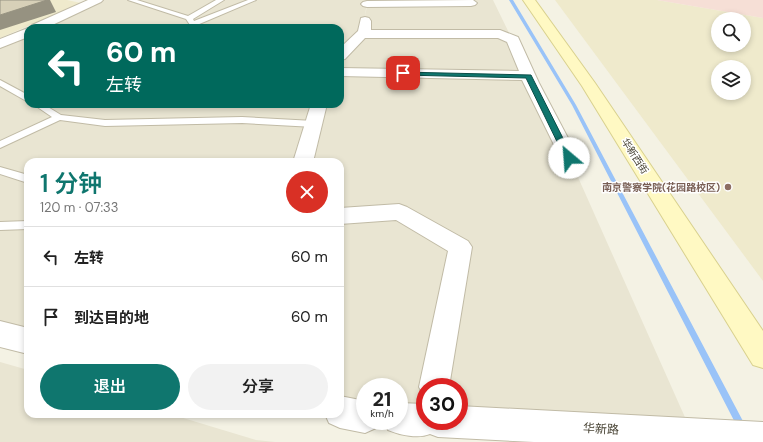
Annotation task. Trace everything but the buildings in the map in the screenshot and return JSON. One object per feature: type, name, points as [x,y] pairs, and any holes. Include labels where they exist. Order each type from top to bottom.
[{"type":"street","points":[[45,24],[97,0]]},
{"type":"street","name":"华新西街","points":[[529,0],[590,86],[763,355]]},
{"type":"street","points":[[344,52],[364,32],[368,2],[471,3]]},
{"type":"street","points":[[0,44],[24,34]]},
{"type":"street","points":[[362,34],[500,34],[513,40],[528,76],[569,158]]},
{"type":"street","points":[[344,72],[528,76]]},
{"type":"street","points":[[304,158],[318,108]]},
{"type":"street","points":[[344,216],[399,212],[460,247],[436,378]]},
{"type":"street","points":[[0,334],[24,340]]},
{"type":"street","points":[[344,413],[356,415]]},
{"type":"street","name":"华新路","points":[[468,423],[763,438]]},
{"type":"lane","points":[[131,0],[192,23],[253,0]]},
{"type":"lane","points":[[192,23],[221,0]]},
{"type":"lane","points":[[0,82],[24,97]]},
{"type":"lane","points":[[44,108],[59,117],[105,123],[242,120],[314,124]]},
{"type":"lane","points":[[0,145],[59,117]]},
{"type":"lane","points":[[0,170],[24,178]]},
{"type":"lane","points":[[0,226],[24,225]]},
{"type":"shaded area","points":[[67,0],[81,3],[32,24],[24,24],[24,28],[0,38],[0,1]]},
{"type":"shaded area","points":[[97,0],[367,0],[365,17],[368,0],[493,0],[569,157],[692,433],[468,421],[468,378],[416,378],[416,419],[408,417],[408,378],[356,378],[356,408],[344,406],[344,158],[24,158],[24,340],[0,334],[0,44],[24,33],[24,108],[344,108],[344,24],[45,24]]},
{"type":"shaded area","name":"南京警察学院(花园路校区)","points":[[555,0],[657,0],[728,12],[711,12],[711,52],[751,52],[751,16],[763,18],[763,281]]},
{"type":"shaded area","points":[[657,0],[763,0],[763,18],[751,16],[751,12],[728,12]]},
{"type":"shaded area","points":[[0,362],[24,369],[24,418],[183,418],[256,440],[275,442],[0,442]]},
{"type":"waterway","points":[[511,0],[574,105],[750,442]]},
{"type":"place","name":"南京警察学院(花园路校区)","points":[[728,187]]},
{"type":"route","points":[[403,73],[528,76],[569,158]]}]
